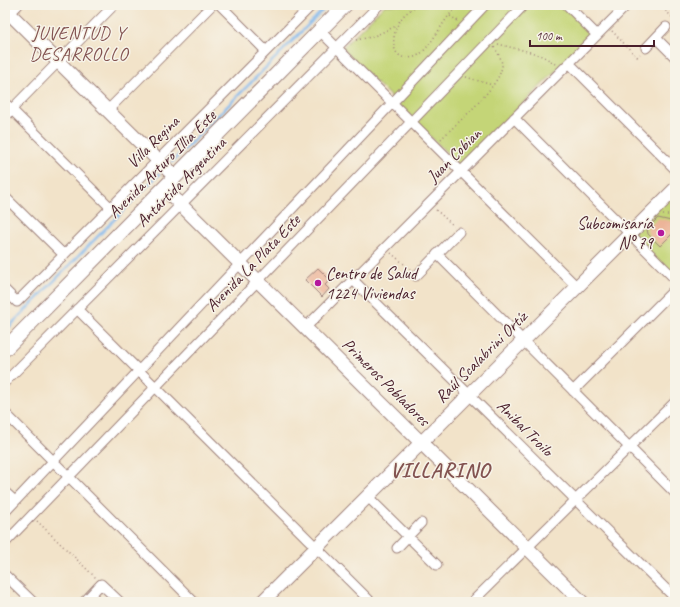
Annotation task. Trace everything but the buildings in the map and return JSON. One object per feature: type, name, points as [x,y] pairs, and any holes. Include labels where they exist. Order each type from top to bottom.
[{"type":"main road","name":"Avenida Arturo Illia Este","points":[[5,349],[346,5]]},
{"type":"street","points":[[111,208],[7,109],[58,62],[114,5]]},
{"type":"street","points":[[108,110],[212,5]]},
{"type":"street","points":[[220,5],[266,51]]},
{"type":"street","name":"Villa Regina","points":[[5,290],[17,302],[312,5]]},
{"type":"street","name":"Avenida La Plata Este","points":[[5,512],[485,5]]},
{"type":"street","name":"Avenida La Plata Este","points":[[5,543],[524,5]]},
{"type":"street","points":[[567,5],[597,35]]},
{"type":"street","name":"Juan Cobian","points":[[305,328],[626,5]]},
{"type":"street","name":"Antártida Argentina","points":[[5,382],[336,48],[382,8]]},
{"type":"street","points":[[11,9],[58,62],[175,177]]},
{"type":"street","points":[[646,48],[666,28]]},
{"type":"street","points":[[320,31],[577,287]]},
{"type":"street","points":[[656,38],[675,57]]},
{"type":"street","points":[[569,63],[675,169]]},
{"type":"street","points":[[514,118],[675,278]]},
{"type":"street","name":"Primeros Pobladores","points":[[164,188],[582,602]]},
{"type":"street","name":"Raúl Scalabrini Ortíz","points":[[262,602],[675,189]]},
{"type":"street","points":[[5,197],[64,255]]},
{"type":"street","points":[[416,276],[459,232]]},
{"type":"street","points":[[437,254],[675,493]]},
{"type":"street","name":"Anibal Troilo","points":[[353,280],[675,598]]},
{"type":"street","points":[[573,391],[675,289]]},
{"type":"street","points":[[77,309],[371,602]]},
{"type":"street","points":[[472,602],[675,402]]},
{"type":"street","points":[[5,413],[194,602]]},
{"type":"street","points":[[5,492],[15,501]]},
{"type":"street","points":[[368,496],[437,565]]},
{"type":"street","points":[[397,548],[421,524]]},
{"type":"street","points":[[5,575],[33,602]]},
{"type":"street","points":[[84,602],[101,584],[120,602]]},
{"type":"path","points":[[382,8],[390,5]]},
{"type":"path","points":[[417,5],[401,18],[397,26],[393,41],[394,48],[396,52],[403,57],[416,57],[421,55],[453,11],[464,5]]},
{"type":"path","points":[[660,5],[674,19],[666,28]]},
{"type":"path","points":[[606,25],[636,57],[646,48]]},
{"type":"path","points":[[360,36],[354,41],[372,37],[397,26]]},
{"type":"path","points":[[490,41],[536,53],[550,60],[557,67]]},
{"type":"path","points":[[439,141],[477,104],[501,71],[502,65],[499,54],[490,41]]},
{"type":"path","points":[[457,74],[492,85]]},
{"type":"path","points":[[429,203],[459,232]]},
{"type":"path","points":[[663,215],[675,215]]},
{"type":"path","points":[[386,247],[416,276]]},
{"type":"path","points":[[31,515],[101,584]]},
{"type":"green space","points":[[385,5],[562,5],[592,35],[460,166],[342,48]]},
{"type":"green space","points":[[675,189],[675,279],[630,234]]},
{"type":"waterway","points":[[172,162],[328,5]]},
{"type":"waterway","points":[[5,331],[159,174]]},
{"type":"place","name":"Subcomisaría N° 79","points":[[661,233]]},
{"type":"place","name":"Centro de Salud 1224 Viviendas","points":[[318,283]]},
{"type":"district","name":"JUVENTUD Y DESARROLLO","points":[[79,43]]},
{"type":"district","name":"VILLARINO","points":[[440,470]]}]
